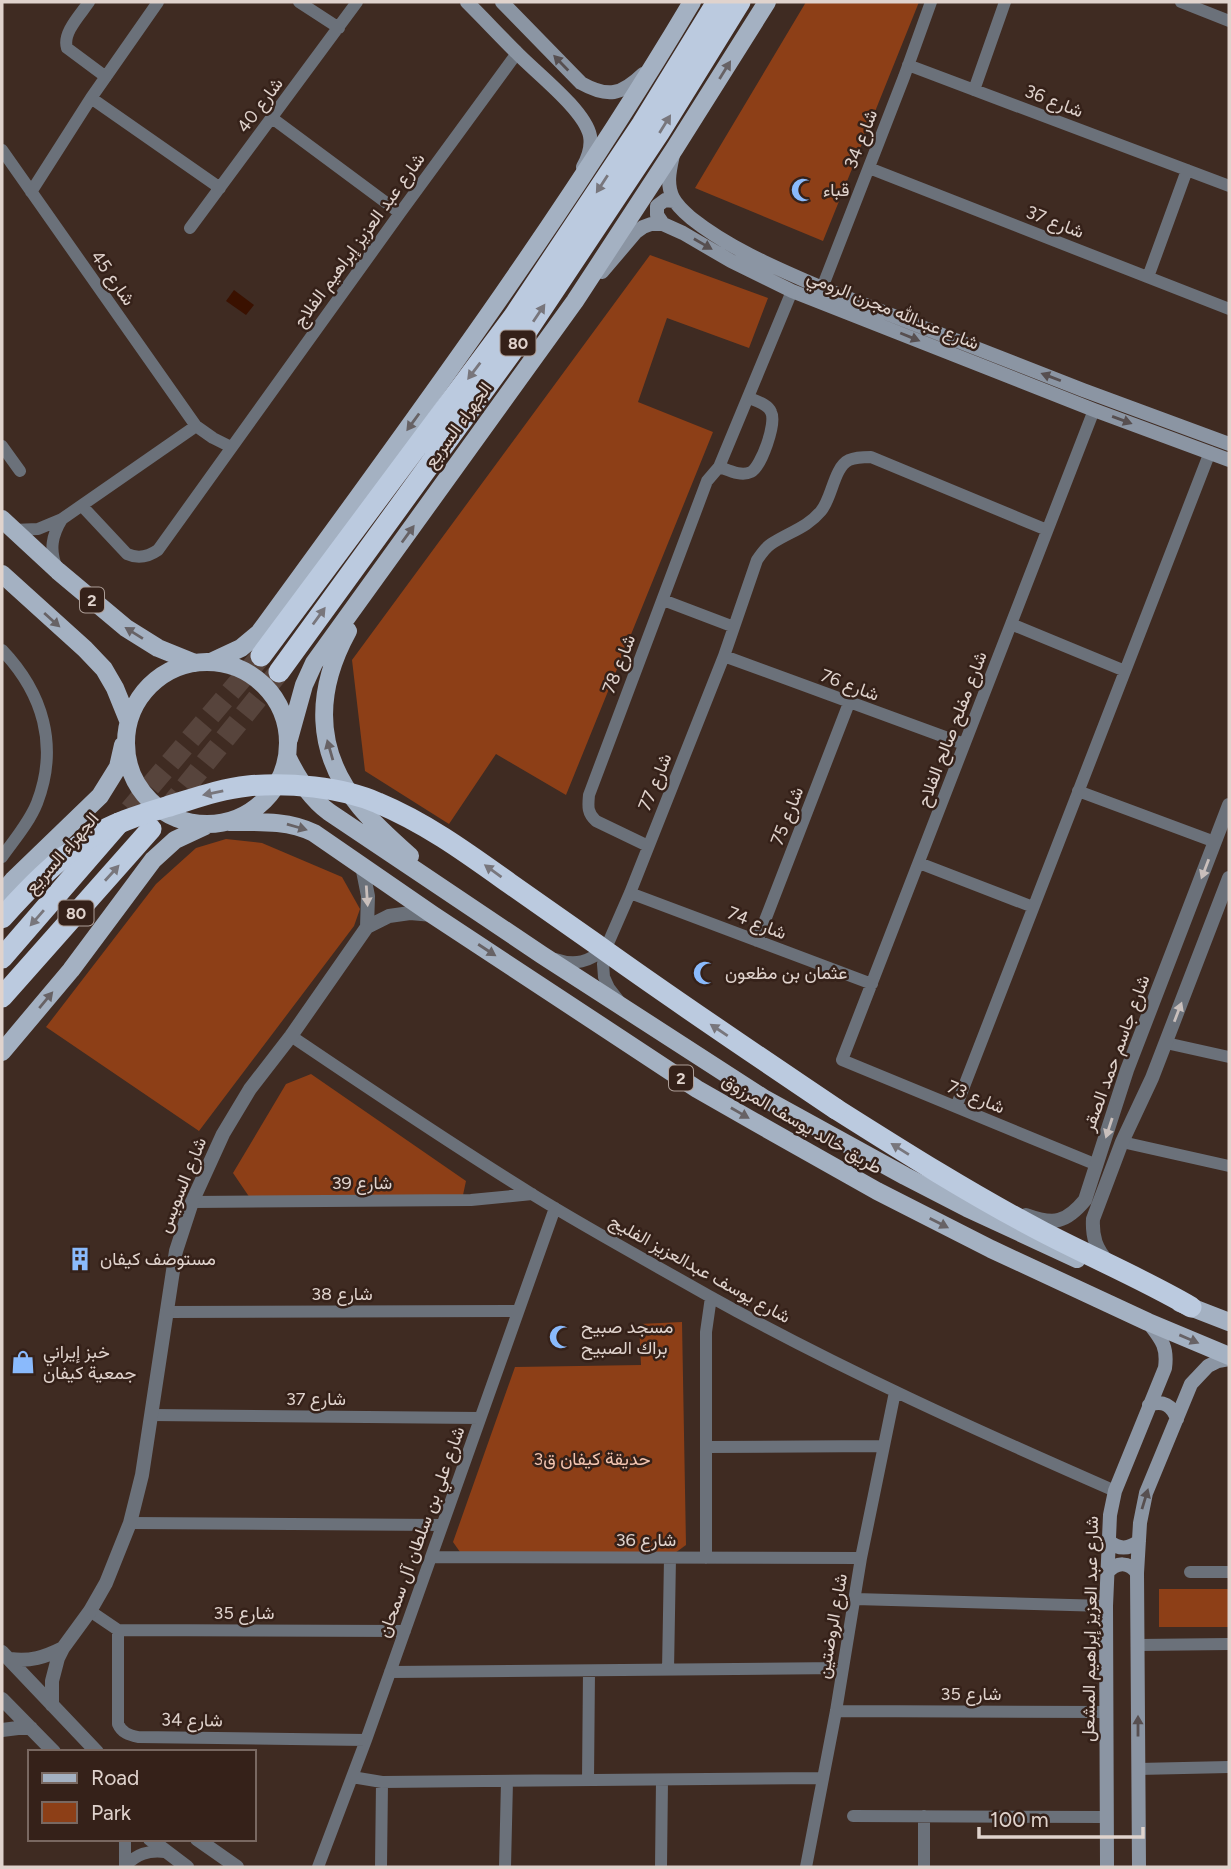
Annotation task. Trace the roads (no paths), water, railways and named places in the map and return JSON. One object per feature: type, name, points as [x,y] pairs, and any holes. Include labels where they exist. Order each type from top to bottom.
[{"type":"highway","name":"الجهراء السريع","points":[[261,656],[514,316],[642,124],[718,2]]},
{"type":"highway","name":"الجهراء السريع","points":[[279,672],[529,328],[659,133],[740,2]]},
{"type":"highway","points":[[2,918],[47,870],[81,844],[101,832],[152,811],[208,793],[248,786],[292,785],[328,790],[376,802],[422,824],[467,852],[678,1003],[836,1109],[1044,1233],[1152,1284],[1191,1307]]},
{"type":"highway","name":"الجهراء السريع","points":[[2,958],[130,810]]},
{"type":"highway","name":"80","points":[[2,997],[151,829]]},
{"type":"main road","points":[[467,2],[565,100],[585,124],[590,136],[590,147],[574,188]]},
{"type":"main road","points":[[502,2],[581,83],[584,94],[581,99],[576,102],[565,100]]},
{"type":"main road","points":[[211,825],[188,823],[167,814],[149,800],[135,782],[127,761],[127,729],[136,703],[154,682],[177,668],[241,648],[259,633],[438,387],[574,188],[692,2]]},
{"type":"main road","name":"الجهراء السريع","points":[[289,739],[304,685],[314,663],[575,301],[767,2]]},
{"type":"main road","points":[[581,83],[593,90],[613,93],[631,85],[657,61]]},
{"type":"main road","points":[[663,224],[657,215],[657,206],[665,200],[674,201],[669,183],[675,148]]},
{"type":"main road","name":"شارع عبدالله مجرن الرومي","points":[[674,201],[704,228],[724,241],[782,271],[1083,390],[1229,444]]},
{"type":"main road","points":[[575,301],[636,232],[651,224],[663,224]]},
{"type":"main road","name":"شارع عبدالله مجرن الرومي","points":[[663,224],[792,291],[1229,460]]},
{"type":"main road","name":"2","points":[[7,524],[126,628],[158,648],[203,662]]},
{"type":"main road","points":[[384,567],[333,662],[327,679],[324,718],[326,738],[342,782],[360,807],[451,894]]},
{"type":"main road","name":"2","points":[[2,574],[85,649],[104,670],[115,688],[127,729]]},
{"type":"main road","points":[[2,1052],[71,970],[161,851],[182,836],[246,815],[261,805],[274,791],[283,775],[288,758],[289,739],[280,706],[264,686],[244,670],[228,664],[203,662]]},
{"type":"main road","name":"الجهراء السريع","points":[[2,893],[100,796],[118,767],[127,729]]},
{"type":"main road","name":"طريق خالد يوسف المرزوق","points":[[288,758],[297,777],[323,808],[542,955],[765,1099],[967,1208],[1058,1251],[1229,1322]]},
{"type":"main road","name":"طريق خالد يوسف المرزوق","points":[[229,822],[275,822],[301,827],[322,837],[433,915],[697,1088],[877,1191],[1002,1255],[1229,1358]]},
{"type":"main road","points":[[697,1088],[693,1082],[694,1077],[701,1072],[799,1127],[844,1143]]},
{"type":"main road","name":"شارع عبد العزيز إبراهيم المشعل","points":[[1107,1867],[1106,1606],[1110,1516],[1115,1491],[1165,1368],[1166,1349],[1149,1322]]},
{"type":"main road","points":[[1139,1867],[1138,1573],[1141,1510],[1191,1384],[1208,1366],[1229,1358]]},
{"type":"main road","points":[[1149,1405],[1163,1403],[1170,1406],[1177,1419]]},
{"type":"main road","points":[[1109,1541],[1124,1548],[1139,1541]]},
{"type":"main road","points":[[1107,1573],[1116,1565],[1122,1564],[1129,1565],[1138,1573]]},
{"type":"street","points":[[89,2],[66,36],[65,44],[66,48],[106,77]]},
{"type":"street","points":[[31,191],[158,2]]},
{"type":"street","points":[[299,2],[339,28]]},
{"type":"street","name":"شارع 40","points":[[190,228],[357,2]]},
{"type":"street","name":"شارع 34","points":[[822,288],[931,2]]},
{"type":"street","points":[[974,90],[1005,2]]},
{"type":"street","points":[[1181,2],[1229,21]]},
{"type":"street","name":"شارع عبد العزيز إبراهيم الفلاج","points":[[82,506],[127,554],[133,557],[148,556],[158,550],[517,53]]},
{"type":"street","name":"شارع 36","points":[[908,65],[1229,186]]},
{"type":"street","points":[[92,98],[219,188]]},
{"type":"street","points":[[272,118],[400,213]]},
{"type":"street","name":"شارع 45","points":[[2,150],[196,426]]},
{"type":"street","name":"شارع 37","points":[[869,168],[1229,309]]},
{"type":"street","points":[[1148,277],[1187,170]]},
{"type":"street","name":"شارع 78","points":[[649,846],[590,816],[589,794],[707,481],[719,467],[792,291]]},
{"type":"street","points":[[719,467],[750,472],[756,467],[773,428],[773,419],[767,406],[749,398]]},
{"type":"street","name":"شارع مفلح صالح الفلاح","points":[[842,1060],[1094,410]]},
{"type":"street","points":[[7,524],[38,529],[51,525],[196,426],[231,447]]},
{"type":"street","points":[[2,446],[20,471]]},
{"type":"street","points":[[956,1107],[1210,452]]},
{"type":"street","name":"شارع 77","points":[[629,1012],[606,983],[603,964],[606,948],[724,656],[757,560],[765,549],[815,518],[824,508],[843,465],[852,458],[871,457],[1047,530]]},
{"type":"street","points":[[58,571],[52,544],[62,519]]},
{"type":"street","points":[[663,600],[734,627]]},
{"type":"street","points":[[1011,624],[1125,671]]},
{"type":"street","points":[[2,650],[26,680],[43,715],[46,748],[44,778],[36,804],[26,824],[2,858]]},
{"type":"street","name":"شارع 76","points":[[724,656],[964,744]]},
{"type":"street","name":"شارع 75","points":[[757,942],[849,703]]},
{"type":"street","points":[[1078,791],[1215,842]]},
{"type":"street","name":"شارع جاسم حمد الصقر","points":[[975,1194],[1048,1222],[1064,1220],[1076,1212],[1086,1200],[1127,1070],[1229,806]]},
{"type":"street","points":[[919,863],[1033,907]]},
{"type":"street","points":[[362,866],[368,896],[367,927],[389,916],[410,913],[433,915]]},
{"type":"street","name":"شارع جاسم حمد الصقر","points":[[1110,1265],[1095,1243],[1092,1233],[1093,1219],[1122,1142],[1166,1043],[1229,878]]},
{"type":"street","name":"شارع 74","points":[[630,893],[872,984]]},
{"type":"street","name":"شارع السويس","points":[[52,1705],[54,1670],[63,1648],[90,1611],[106,1583],[130,1523],[142,1475],[176,1251],[192,1202],[223,1134],[250,1089],[367,927]]},
{"type":"street","points":[[542,955],[579,963],[591,959],[606,948]]},
{"type":"street","name":"شارع يوسف عبدالعزيز الفليج","points":[[291,1035],[409,1116],[532,1194],[711,1297],[895,1392],[1115,1491]]},
{"type":"street","points":[[1166,1043],[1229,1057]]},
{"type":"street","name":"شارع 73","points":[[842,1060],[1097,1165]]},
{"type":"street","points":[[1127,1070],[1127,1079],[1133,1087],[1144,1086],[1152,1078]]},
{"type":"street","points":[[1122,1142],[1229,1166]]},
{"type":"street","name":"39 شارع","points":[[192,1202],[471,1200],[532,1194]]},
{"type":"street","name":"شارع علي بن سلطان آل سمحان","points":[[318,1867],[366,1740],[555,1208]]},
{"type":"street","points":[[706,1558],[706,1332],[711,1297]]},
{"type":"street","name":"شارع 38","points":[[166,1312],[518,1311]]},
{"type":"street","name":"شارع الروضتين","points":[[806,1867],[836,1711],[861,1558],[895,1392]]},
{"type":"street","name":"شارع 37","points":[[152,1415],[480,1418]]},
{"type":"street","points":[[706,1447],[884,1446]]},
{"type":"street","points":[[130,1523],[442,1525]]},
{"type":"street","name":"شارع 36","points":[[430,1557],[861,1558]]},
{"type":"street","points":[[668,1670],[670,1558]]},
{"type":"street","points":[[1190,1572],[1229,1572]]},
{"type":"street","points":[[855,1599],[1106,1606]]},
{"type":"street","points":[[90,1611],[117,1630]]},
{"type":"street","name":"شارع 34","points":[[117,1630],[118,1724],[125,1733],[138,1737],[366,1740]]},
{"type":"street","name":"شارع 35","points":[[117,1630],[405,1631]]},
{"type":"street","points":[[1138,1645],[1229,1644]]},
{"type":"street","points":[[6,1656],[28,1661],[63,1648]]},
{"type":"street","points":[[6,1656],[95,1750]]},
{"type":"street","points":[[390,1672],[842,1668]]},
{"type":"street","points":[[588,1780],[589,1671]]},
{"type":"street","points":[[2,1699],[52,1750]]},
{"type":"street","name":"شارع 35","points":[[836,1711],[1106,1712]]},
{"type":"street","points":[[2,1730],[32,1728]]},
{"type":"street","points":[[76,1750],[82,1737]]},
{"type":"street","points":[[1138,1769],[1229,1768]]},
{"type":"street","points":[[352,1777],[382,1782],[822,1778]]},
{"type":"street","points":[[661,1867],[662,1780]]},
{"type":"street","points":[[505,1867],[507,1781]]},
{"type":"street","points":[[381,1867],[382,1782]]},
{"type":"street","points":[[853,1816],[1106,1817]]},
{"type":"street","points":[[924,1816],[924,1867]]},
{"type":"street","points":[[125,1841],[125,1867]]},
{"type":"street","points":[[152,1841],[187,1867]]},
{"type":"street","points":[[200,1841],[237,1867]]},
{"type":"street","points":[[125,1867],[133,1858],[143,1853],[154,1850],[165,1852]]},
{"type":"tunnel","points":[[130,810],[261,656]]},
{"type":"tunnel","points":[[166,811],[279,672]]},
{"type":"place","name":"قباء","points":[[803,190]]},
{"type":"place","name":"عثمان بن مظعون","points":[[705,973]]},
{"type":"place","name":"مستوصف كيفان","points":[[80,1259]]},
{"type":"place","name":"مسجد صبيح براك الصبيح","points":[[561,1337]]},
{"type":"place","name":"خبز إيراني جمعية كيفان","points":[[23,1362]]},
{"type":"park label","name":"حديقة كيفان ق3","points":[[592,1459]]}]
